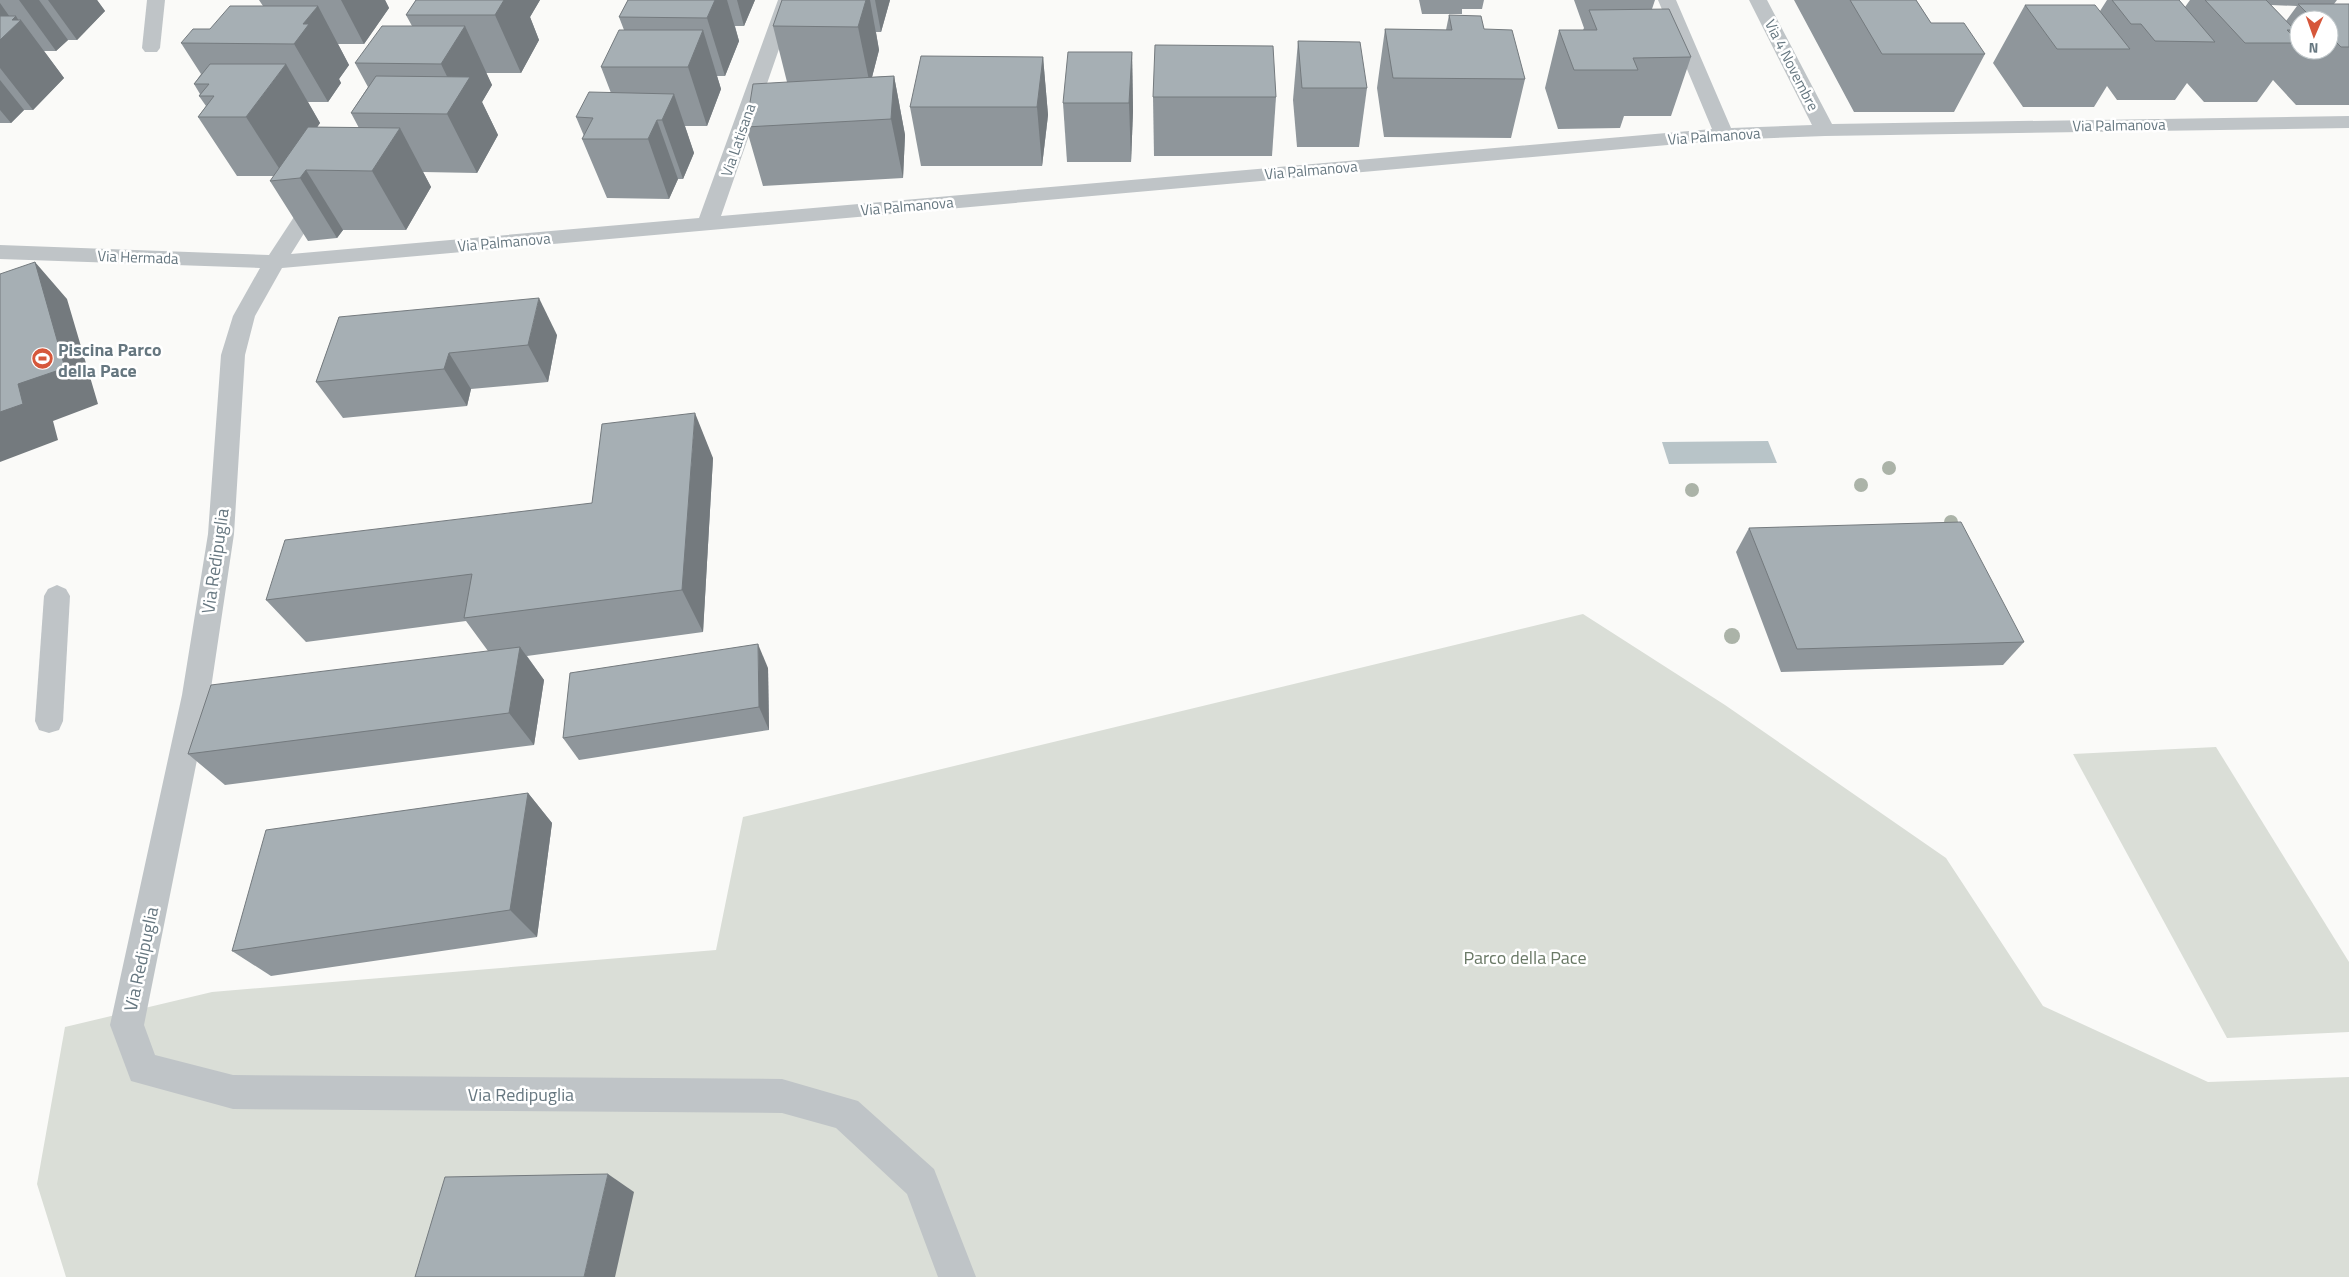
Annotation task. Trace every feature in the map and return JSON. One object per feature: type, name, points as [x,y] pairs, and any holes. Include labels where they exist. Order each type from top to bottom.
[{"type":"street","points":[[151,48],[156,0]]},
{"type":"street","name":"Via Latisana","points":[[708,223],[787,0]]},
{"type":"street","points":[[1667,0],[1724,134]]},
{"type":"street","name":"Via 4 Novembre","points":[[1758,0],[1825,130]]},
{"type":"street","name":"Via Palmanova","points":[[275,262],[1724,134],[1825,130],[2349,122]]},
{"type":"street","name":"Via Redipuglia","points":[[328,180],[275,262],[244,316],[233,355],[220,544],[196,695],[127,1026],[143,1069],[233,1092],[782,1096],[846,1112],[921,1182],[957,1277]]},
{"type":"street","name":"Via Hermada","points":[[0,252],[275,262]]},
{"type":"street","points":[[49,721],[57,596]]},
{"type":"green space","name":"Parco della Pace","points":[[1583,614],[1725,705],[1946,858],[2043,1006],[2208,1082],[2349,1077],[2349,1277],[66,1277],[37,1184],[65,1027],[212,992],[716,950],[743,817]]},
{"type":"green space","points":[[2216,747],[2349,962],[2349,1032],[2227,1038],[2073,754]]},
{"type":"shaded area","points":[[1768,441],[1777,463],[1669,464],[1662,442]]},
{"type":"building","points":[[416,0],[504,0],[495,15],[406,15]]},
{"type":"building","points":[[628,0],[715,0],[707,18],[619,17]]},
{"type":"building","points":[[782,0],[866,0],[858,27],[773,26]]},
{"type":"building","points":[[1850,0],[1916,0],[1931,23],[1964,23],[1985,54],[1882,54]]},
{"type":"building","points":[[2112,0],[2179,0],[2215,42],[2155,41],[2141,24],[2131,24]]},
{"type":"building","points":[[2205,0],[2266,0],[2289,24],[2289,30],[2287,30],[2289,32],[2289,43],[2245,43]]},
{"type":"building","points":[[2298,4],[2349,4],[2349,47],[2341,47],[2339,45],[2339,10],[2304,10]]},
{"type":"building","points":[[2025,5],[2095,5],[2130,49],[2057,49]]},
{"type":"building","points":[[230,6],[318,6],[303,24],[309,24],[294,44],[181,43],[193,29],[210,29]]},
{"type":"building","points":[[1669,9],[1691,57],[1633,58],[1638,70],[1574,70],[1559,30],[1597,30],[1589,10]]},
{"type":"building","points":[[1449,15],[1481,16],[1484,29],[1512,30],[1525,79],[1393,78],[1385,29],[1452,30]]},
{"type":"building","points":[[0,16],[16,16],[12,20],[21,20],[0,40]]},
{"type":"building","points":[[382,26],[465,26],[441,64],[355,63]]},
{"type":"building","points":[[619,30],[703,30],[688,67],[601,67]]},
{"type":"building","points":[[1298,41],[1360,42],[1367,88],[1302,88]]},
{"type":"building","points":[[1155,45],[1273,46],[1276,97],[1153,97]]},
{"type":"building","points":[[1068,52],[1132,52],[1129,103],[1063,103]]},
{"type":"building","points":[[921,56],[1043,57],[1037,107],[910,107]]},
{"type":"building","points":[[210,64],[286,64],[246,117],[198,117],[214,96],[199,96],[209,84],[194,84]]},
{"type":"building","points":[[376,76],[470,77],[447,114],[351,113]]},
{"type":"building","points":[[894,76],[891,119],[746,127],[753,84]]},
{"type":"building","points":[[589,92],[674,94],[662,120],[657,120],[648,139],[582,139],[593,118],[576,117]]},
{"type":"building","points":[[308,127],[400,128],[372,171],[306,170],[300,178],[270,181]]},
{"type":"building","points":[[35,262],[65,368],[18,384],[23,404],[0,412],[0,274]]},
{"type":"building","points":[[539,298],[528,345],[449,353],[444,369],[316,382],[339,317]]},
{"type":"building","points":[[695,413],[682,590],[464,618],[472,574],[266,600],[285,540],[592,503],[602,424]]},
{"type":"building","points":[[1961,522],[2024,642],[1797,649],[1749,528]]},
{"type":"building","points":[[758,644],[759,707],[563,738],[570,673]]},
{"type":"building","points":[[520,647],[509,713],[188,754],[211,685]]},
{"type":"building","points":[[528,793],[510,910],[232,951],[266,830]]},
{"type":"building","points":[[608,1174],[584,1277],[415,1277],[445,1177]]},
{"type":"place","name":"Piscina Parco della Pace","points":[[42,359]]}]
